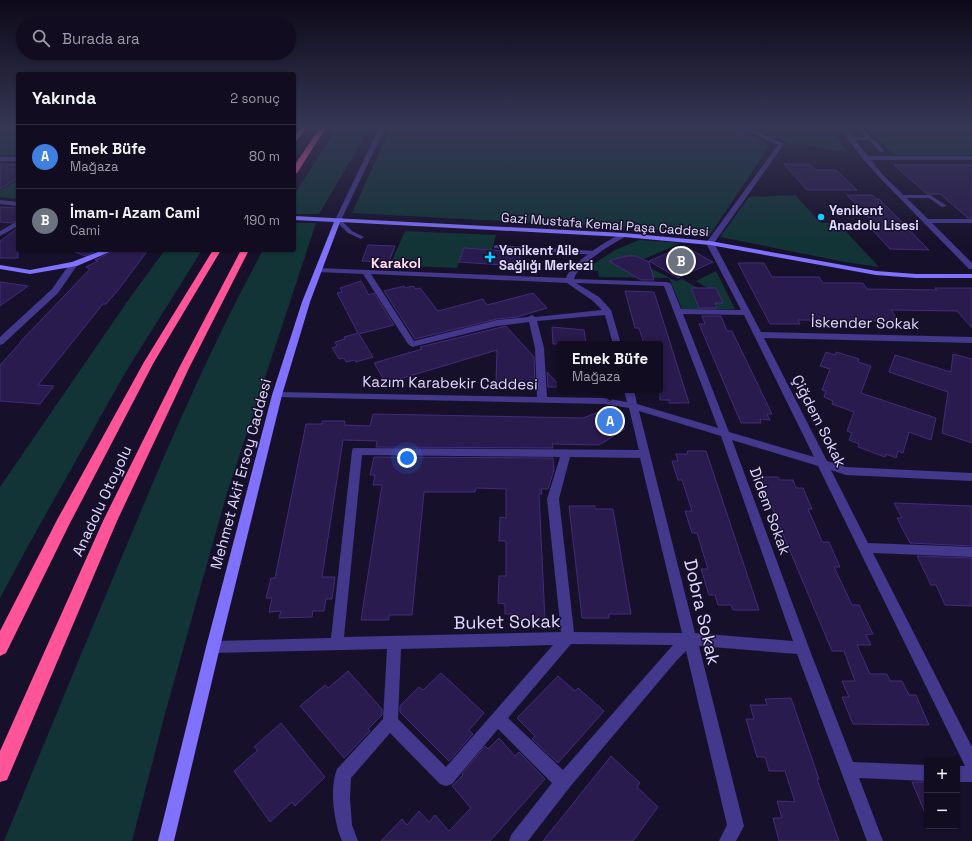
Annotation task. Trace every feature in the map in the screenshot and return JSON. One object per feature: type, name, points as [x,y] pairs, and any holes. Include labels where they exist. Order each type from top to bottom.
[{"type":"highway","name":"Anadolu Otoyolu","points":[[0,648],[62,524],[149,362],[216,252]]},
{"type":"highway","name":"Anadolu Otoyolu","points":[[0,773],[110,521],[184,368],[244,252]]},
{"type":"street","name":"Mehmet Akif Ersoy Caddesi","points":[[166,841],[213,647],[277,395],[318,270],[338,220],[365,165]]},
{"type":"street","points":[[710,243],[766,165]]},
{"type":"street","points":[[872,165],[972,267]]},
{"type":"street","points":[[0,202],[16,204]]},
{"type":"street","name":"Gazi Mustafa Kemal Paşa Caddesi","points":[[296,218],[624,234],[710,243],[876,273],[916,276],[972,276]]},
{"type":"street","points":[[926,221],[972,221]]},
{"type":"street","points":[[0,234],[16,224]]},
{"type":"street","points":[[569,281],[569,276],[573,271],[624,234]]},
{"type":"street","name":"Çiğdem Sokak","points":[[710,243],[747,313],[972,763]]},
{"type":"street","points":[[0,267],[30,272],[74,264],[105,252]]},
{"type":"street","points":[[0,342],[55,290],[74,264]]},
{"type":"street","points":[[318,270],[466,275],[569,281],[579,290],[600,302],[608,312],[616,341]]},
{"type":"street","points":[[365,271],[412,344],[497,323],[532,318],[608,312]]},
{"type":"street","name":"Didem Sokak","points":[[569,281],[667,284],[725,434],[802,648],[875,841]]},
{"type":"street","points":[[677,311],[747,313]]},
{"type":"street","points":[[532,318],[537,330],[539,346],[542,400]]},
{"type":"street","name":"İskender Sokak","points":[[758,335],[972,340]]},
{"type":"street","name":"Dobra Sokak","points":[[629,393],[671,558],[689,639],[736,826],[727,841]]},
{"type":"street","name":"Kazım Karabekir Caddesi","points":[[277,395],[604,401],[632,406],[846,471],[972,477]]},
{"type":"street","points":[[337,644],[357,451],[644,454]]},
{"type":"street","points":[[390,722],[446,778],[568,638],[553,499],[566,453]]},
{"type":"street","points":[[865,548],[972,552]]},
{"type":"street","name":"Buket Sokak","points":[[213,647],[568,638],[689,639],[802,648]]},
{"type":"street","points":[[517,841],[563,782],[672,655],[689,639]]},
{"type":"street","points":[[350,841],[344,825],[342,798],[343,775],[390,722],[394,642]]},
{"type":"street","points":[[498,718],[563,782]]},
{"type":"street","points":[[847,770],[924,773]]},
{"type":"street","points":[[960,774],[972,774]]},
{"type":"lane","points":[[901,196],[930,196],[944,206]]},
{"type":"lane","points":[[338,220],[350,232],[362,237]]},
{"type":"lane","points":[[496,247],[596,253]]},
{"type":"green space","points":[[313,165],[348,165],[319,214],[296,214],[296,192]]},
{"type":"green space","points":[[373,165],[757,165],[709,236],[651,229],[352,213]]},
{"type":"green space","points":[[16,181],[16,199],[0,197],[0,190]]},
{"type":"green space","points":[[795,195],[821,223],[838,223],[879,267],[845,262],[720,237],[749,197]]},
{"type":"green space","points":[[296,223],[316,223],[227,493],[166,710],[132,841],[4,841],[177,427],[210,355],[262,252],[296,252]]},
{"type":"green space","points":[[405,231],[496,235],[492,250],[464,248],[457,268],[390,265]]},
{"type":"green space","points":[[639,240],[681,243],[644,259],[636,256],[626,256],[676,281],[682,279],[698,288],[691,288],[697,303],[723,303],[716,288],[707,288],[696,281],[716,271],[735,309],[682,309],[669,278],[599,277],[598,271],[584,270],[615,250]]},
{"type":"green space","points":[[164,252],[201,252],[125,373],[0,598],[0,487],[129,299]]},
{"type":"building","points":[[0,165],[16,165],[16,179],[0,189]]},
{"type":"building","points":[[785,165],[810,165],[815,170],[836,170],[857,190],[807,190]]},
{"type":"building","points":[[894,165],[972,165],[972,218],[968,218],[940,194],[927,194]]},
{"type":"building","name":"Yenikent Anadolu Lisesi","points":[[847,195],[872,195],[876,199],[879,199],[929,250],[890,249],[867,224],[875,224]]},
{"type":"building","points":[[0,207],[16,208],[16,221],[12,223],[0,222]]},
{"type":"building","points":[[16,229],[16,252],[18,252],[18,258],[0,258],[0,241]]},
{"type":"building","points":[[368,245],[395,246],[389,262],[362,261]]},
{"type":"building","points":[[684,246],[713,262],[678,278],[649,261]]},
{"type":"building","name":"Yenikent Aile Sağlığı Merkezi","points":[[464,248],[521,252],[518,266],[459,262]]},
{"type":"building","points":[[75,252],[94,252],[85,256]]},
{"type":"building","points":[[111,252],[147,252],[119,289],[106,304],[103,304],[38,385],[54,386],[40,404],[0,401],[0,365],[90,269],[86,267],[98,261],[95,260]]},
{"type":"building","points":[[626,256],[636,256],[649,262],[654,280],[641,280],[609,261]]},
{"type":"building","points":[[738,263],[764,263],[772,277],[819,277],[823,283],[863,283],[867,289],[937,290],[935,288],[972,288],[972,328],[957,311],[891,310],[898,320],[893,320],[894,321],[798,320],[800,324],[770,324]]},
{"type":"building","points":[[361,281],[369,295],[374,293],[394,325],[359,334],[373,357],[356,362],[355,360],[346,362],[344,358],[339,359],[332,348],[337,346],[335,342],[345,339],[344,337],[358,333],[337,293],[342,292],[340,288]]},
{"type":"building","points":[[0,282],[28,286],[0,306]]},
{"type":"building","points":[[404,286],[405,288],[413,286],[416,289],[420,288],[438,311],[483,299],[487,305],[533,293],[547,308],[517,317],[497,319],[415,339],[384,291]]},
{"type":"building","points":[[691,288],[716,288],[723,303],[715,303],[717,308],[699,308]]},
{"type":"building","points":[[625,291],[654,292],[689,403],[669,403],[669,400],[660,400],[660,393],[663,393],[663,341],[643,341],[639,328],[635,328]]},
{"type":"building","points":[[702,316],[721,316],[727,331],[732,331],[772,414],[767,414],[770,420],[760,419],[761,423],[741,423],[699,324],[705,324]]},
{"type":"building","points":[[506,326],[534,357],[535,386],[512,386],[512,384],[496,383],[497,350],[386,383],[374,363],[422,349],[420,347]]},
{"type":"building","points":[[552,327],[584,330],[586,341],[557,341],[557,344],[553,344]]},
{"type":"building","points":[[826,352],[835,355],[836,352],[859,359],[858,362],[871,366],[861,393],[936,418],[931,440],[909,432],[903,453],[898,451],[896,458],[886,454],[885,457],[858,447],[859,444],[849,440],[852,433],[847,431],[854,412],[832,404],[833,401],[824,397],[826,391],[822,390],[830,369],[820,366]]},
{"type":"building","points":[[953,354],[972,359],[972,443],[942,433],[948,392],[889,372],[895,355],[951,372]]},
{"type":"building","points":[[547,372],[557,383],[557,387],[548,387]]},
{"type":"building","points":[[604,410],[625,429],[599,445],[552,444],[553,448],[376,447],[377,441],[343,440],[322,577],[335,577],[332,599],[326,599],[324,611],[313,611],[312,617],[279,618],[281,611],[269,612],[272,598],[266,598],[271,578],[275,578],[306,424],[322,424],[322,421],[345,421],[344,425],[370,426],[373,414],[583,418]]},
{"type":"building","points":[[687,451],[706,451],[759,610],[733,610],[731,605],[718,605],[715,595],[709,595],[701,569],[708,569],[697,533],[692,533],[685,511],[692,511],[682,480],[678,480],[672,461],[678,461],[676,454],[688,454]]},
{"type":"building","points":[[374,457],[553,458],[554,470],[548,489],[541,489],[542,494],[539,494],[545,620],[518,619],[518,614],[505,614],[505,604],[498,603],[499,576],[506,576],[506,541],[499,541],[500,517],[506,518],[506,489],[476,488],[475,492],[424,492],[412,615],[389,615],[389,620],[361,620],[382,485],[373,485],[375,475],[370,475]]},
{"type":"building","points":[[759,477],[778,477],[780,480],[793,480],[796,488],[803,488],[812,509],[808,509],[822,542],[829,542],[840,567],[834,567],[852,605],[859,605],[873,634],[866,635],[871,645],[857,645],[870,674],[887,674],[890,681],[902,681],[909,695],[916,695],[929,725],[853,724],[842,697],[849,697],[842,681],[855,681],[844,651],[832,651]]},
{"type":"building","points":[[894,503],[972,506],[972,546],[910,543],[897,518],[902,518]]},
{"type":"building","points":[[569,506],[595,506],[595,509],[613,509],[631,614],[609,614],[609,618],[582,618]]},
{"type":"building","points":[[917,556],[972,558],[972,606],[945,605],[936,585],[931,585]]},
{"type":"building","points":[[348,671],[382,709],[382,715],[368,729],[370,731],[344,758],[300,706],[325,685],[328,688]]},
{"type":"building","points":[[441,673],[484,713],[469,730],[473,734],[449,761],[400,712],[400,706],[419,687],[423,690]]},
{"type":"building","points":[[558,676],[575,691],[578,688],[604,711],[558,763],[532,739],[535,736],[517,718]]},
{"type":"building","points":[[791,698],[839,841],[779,841],[773,818],[782,818],[777,801],[795,802],[785,771],[769,771],[765,757],[757,757],[746,719],[754,719],[750,705],[767,705],[765,699]]},
{"type":"building","points":[[281,723],[325,777],[295,806],[292,802],[270,822],[234,771],[258,750],[254,747]]},
{"type":"building","points":[[499,738],[515,756],[519,752],[545,779],[490,841],[381,841],[402,819],[407,825],[419,811],[429,822],[435,815],[449,831],[471,808],[452,786],[463,775],[462,774],[485,746],[488,749]]},
{"type":"building","points":[[611,756],[640,783],[637,787],[658,807],[633,841],[543,841]]},
{"type":"building","points":[[912,782],[924,782],[924,811]]},
{"type":"place","name":"Yenikent Anadolu Lisesi","points":[[821,217]]},
{"type":"place","name":"Yenikent Aile Sağlığı Merkezi","points":[[490,257]]},
{"type":"place","name":"İmam-ı Azam Cami","points":[[681,261]]},
{"type":"place","name":"Emek Büfe","points":[[610,421]]},
{"type":"district","name":"Karakol","points":[[396,263]]}]
